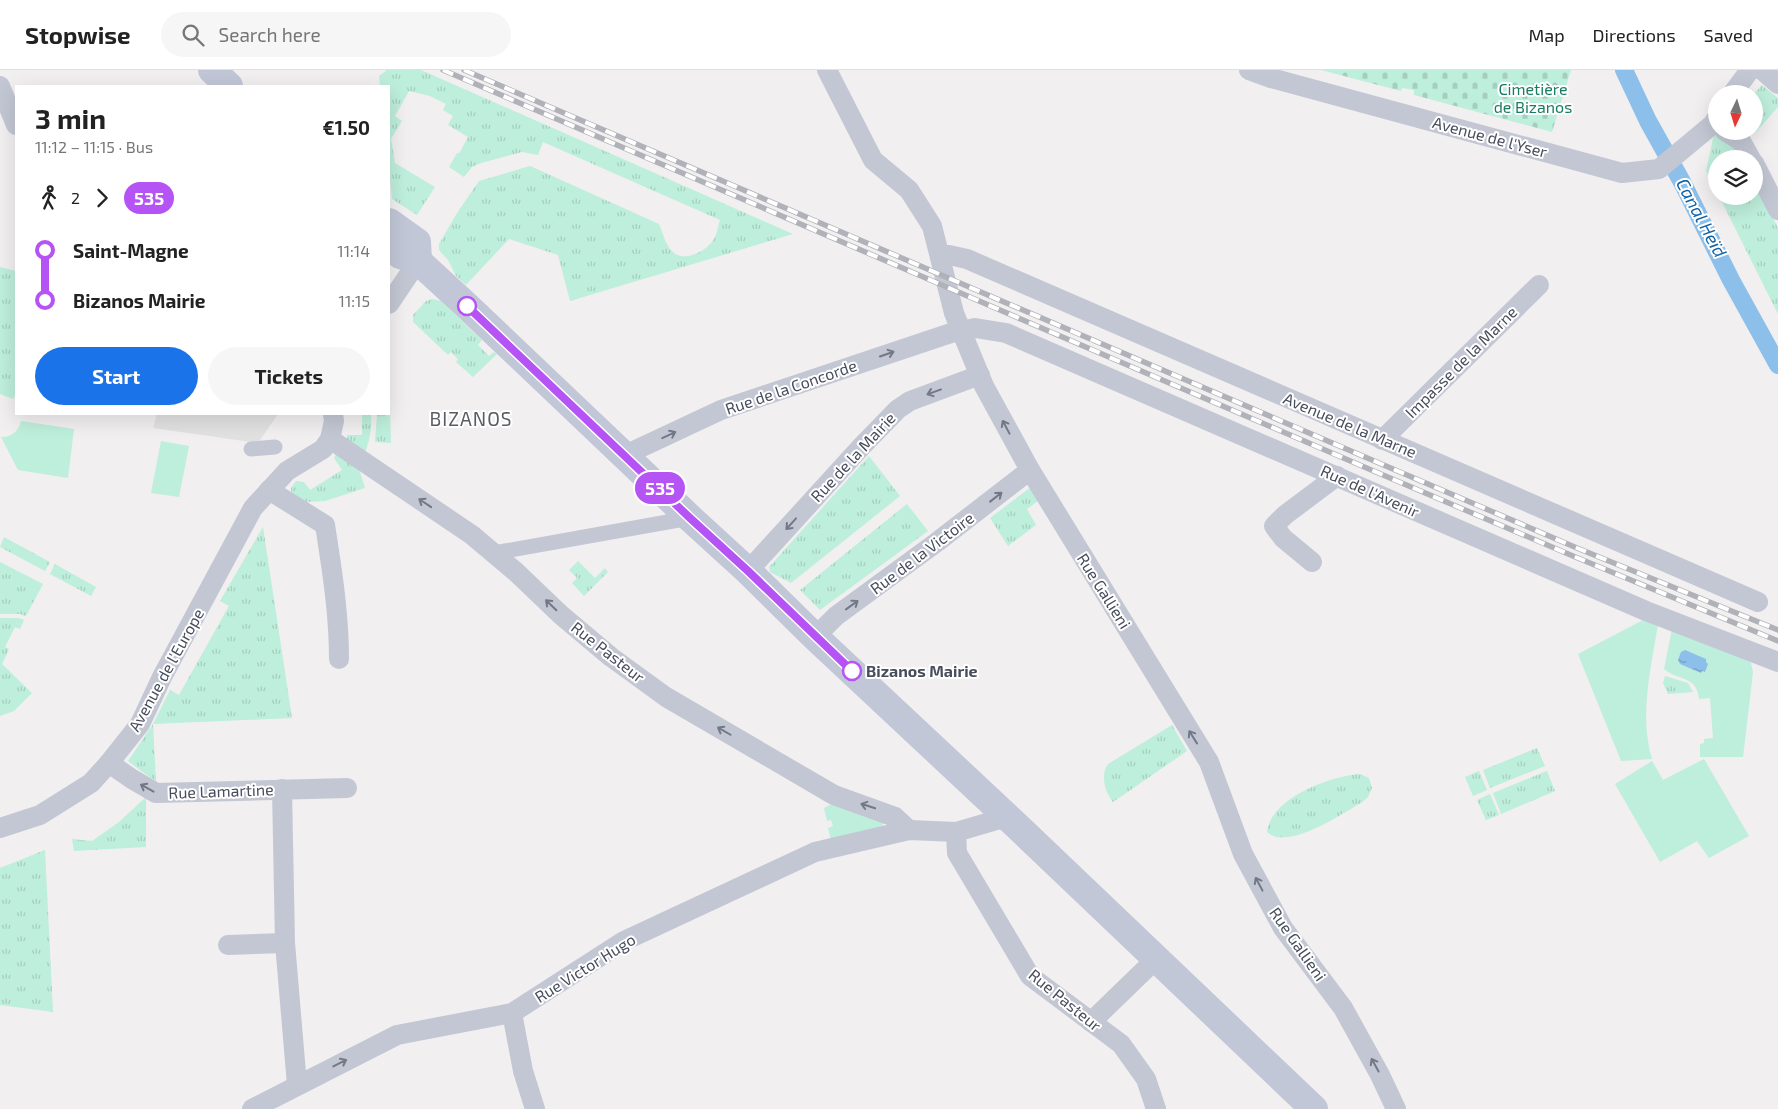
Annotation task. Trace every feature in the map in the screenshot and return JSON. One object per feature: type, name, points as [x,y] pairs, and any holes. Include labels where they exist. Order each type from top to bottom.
[{"type":"main road","points":[[212,70],[229,85]]},
{"type":"main road","points":[[390,223],[417,242],[418,261]]},
{"type":"main road","points":[[390,248],[400,255],[418,261],[1008,817],[1314,1109]]},
{"type":"street","name":"Rue Gallieni","points":[[826,70],[873,160],[909,190],[932,226],[954,313],[984,386],[1030,470],[1209,762],[1244,854],[1283,928],[1343,1008],[1380,1075],[1396,1109]]},
{"type":"street","name":"Avenue de l'Yser","points":[[1249,70],[1280,81],[1622,173],[1659,169],[1684,147],[1708,131]]},
{"type":"street","points":[[1739,85],[1750,70]]},
{"type":"street","points":[[1762,70],[1778,84]]},
{"type":"street","points":[[0,86],[15,123]]},
{"type":"street","points":[[1763,180],[1778,210]]},
{"type":"street","name":"Avenue de la Marne","points":[[940,255],[949,254],[967,259],[1758,602]]},
{"type":"street","points":[[390,303],[418,261]]},
{"type":"street","name":"Impasse de la Marne","points":[[1382,440],[1539,285]]},
{"type":"street","name":"Rue de l'Avenir","points":[[960,330],[975,328],[1006,333],[1646,611],[1778,662]]},
{"type":"street","name":"Rue de la Concorde","points":[[625,455],[721,410],[960,330]]},
{"type":"street","name":"Rue de la Mairie","points":[[748,571],[898,409],[910,401],[980,376]]},
{"type":"street","points":[[324,437],[334,421],[333,415]]},
{"type":"street","name":"Avenue de l'Europe","points":[[0,828],[40,814],[90,783],[110,763],[140,724],[162,677],[253,508],[287,471],[323,448],[324,437]]},
{"type":"street","name":"Rue Pasteur","points":[[324,437],[466,530],[516,572],[561,615],[666,697],[834,795],[895,817],[909,830]]},
{"type":"street","points":[[251,448],[275,447]]},
{"type":"street","name":"Rue de la Victoire","points":[[815,637],[836,616],[937,542],[1030,470]]},
{"type":"street","points":[[1312,562],[1283,538],[1274,526],[1285,515],[1337,476]]},
{"type":"street","points":[[269,490],[325,525],[336,595],[339,659]]},
{"type":"street","points":[[494,553],[690,518]]},
{"type":"street","name":"Rue Lamartine","points":[[110,763],[132,780],[156,793],[347,788]]},
{"type":"street","name":"Rue Lamartine","points":[[282,789],[285,943],[297,1085]]},
{"type":"street","name":"Rue Victor Hugo","points":[[252,1109],[396,1035],[512,1014],[624,941],[815,852],[909,830],[956,832],[1008,817]]},
{"type":"street","name":"Rue Pasteur","points":[[956,832],[957,853],[1030,976],[1121,1044],[1146,1079],[1156,1109]]},
{"type":"street","points":[[228,945],[285,943]]},
{"type":"street","points":[[1091,1022],[1156,959]]},
{"type":"street","points":[[512,1014],[523,1071],[536,1109]]},
{"type":"shaded area","points":[[157,415],[277,415],[258,443],[153,428]]},
{"type":"green space","points":[[387,70],[421,70],[793,234],[570,301],[558,255],[509,239],[466,285],[456,276],[448,260],[439,250],[439,244],[479,181],[530,166],[659,224],[668,246],[678,255],[689,256],[706,248],[715,237],[720,220],[543,142],[538,155],[522,152],[481,163],[472,167],[464,177],[449,167],[468,137],[448,125],[453,116],[443,110],[446,104],[430,96],[409,91],[395,116],[402,121],[391,139],[395,163],[435,187],[417,215],[392,199],[390,179],[390,85],[380,85],[379,76]]},
{"type":"green space","name":"Cimetière de Bizanos","points":[[1321,70],[1571,70],[1552,132],[1414,95],[1414,90],[1402,88],[1401,91]]},
{"type":"green space","points":[[1763,86],[1778,98],[1778,107],[1763,124]]},
{"type":"green space","points":[[1713,140],[1728,140],[1736,150],[1711,150]]},
{"type":"green space","points":[[1763,198],[1778,228],[1778,314],[1724,205],[1763,205]]},
{"type":"green space","points":[[0,267],[15,271],[15,396],[13,399],[0,394]]},
{"type":"green space","points":[[432,299],[441,301],[482,340],[478,345],[489,356],[494,352],[497,354],[473,377],[456,362],[458,359],[451,352],[448,355],[413,322],[413,315],[426,301]]},
{"type":"green space","points":[[390,404],[391,443],[375,442],[377,415],[390,415]]},
{"type":"green space","points":[[362,415],[371,415],[370,433],[365,452],[347,442],[347,435],[362,435]]},
{"type":"green space","points":[[21,421],[74,429],[68,478],[18,470],[1,437],[14,433]]},
{"type":"green space","points":[[161,441],[189,446],[179,497],[151,493]]},
{"type":"green space","points":[[336,454],[359,469],[365,488],[325,501],[304,502],[291,493],[291,488],[296,481],[304,482],[310,490],[342,470],[334,458]]},
{"type":"green space","points":[[869,456],[900,496],[791,583],[770,572],[769,567]]},
{"type":"green space","points":[[1031,487],[1039,500],[1027,509],[1036,525],[1008,546],[990,518]]},
{"type":"green space","points":[[907,504],[928,531],[820,610],[800,590]]},
{"type":"green space","points":[[263,527],[292,718],[153,724],[170,690],[179,695],[229,606],[220,601]]},
{"type":"green space","points":[[4,537],[50,562],[45,571],[0,547]]},
{"type":"green space","points":[[578,561],[595,578],[605,568],[608,572],[584,596],[572,583],[577,578],[569,570]]},
{"type":"green space","points":[[0,562],[43,584],[26,616],[20,614],[0,614]]},
{"type":"green space","points":[[55,564],[96,587],[91,596],[50,574]]},
{"type":"green space","points":[[0,618],[19,618],[24,620],[20,629],[15,627],[5,647],[9,649],[2,664],[32,693],[14,711],[0,716]]},
{"type":"green space","points":[[1645,619],[1658,624],[1646,709],[1646,726],[1652,759],[1621,761],[1578,654]]},
{"type":"green space","points":[[1672,629],[1750,659],[1753,672],[1743,757],[1700,757],[1700,744],[1704,743],[1704,739],[1713,738],[1710,698],[1699,699],[1695,686],[1691,682],[1664,669]]},
{"type":"green space","points":[[1665,676],[1688,683],[1693,692],[1668,694],[1663,683]]},
{"type":"green space","points":[[153,724],[156,782],[128,761]]},
{"type":"green space","points":[[1172,725],[1187,751],[1113,802],[1104,783],[1104,773],[1108,764]]},
{"type":"green space","points":[[1537,748],[1545,766],[1490,788],[1483,770]]},
{"type":"green space","points":[[1704,759],[1749,836],[1709,858],[1697,841],[1660,862],[1615,784],[1652,761],[1663,780]]},
{"type":"green space","points":[[1479,771],[1487,790],[1473,796],[1465,777]]},
{"type":"green space","points":[[1547,771],[1555,791],[1501,814],[1493,793]]},
{"type":"green space","points":[[1360,774],[1369,778],[1372,788],[1368,797],[1361,803],[1328,822],[1301,834],[1276,837],[1267,832],[1271,820],[1290,799],[1318,784]]},
{"type":"green space","points":[[1490,794],[1499,815],[1486,820],[1477,800]]},
{"type":"green space","points":[[146,797],[146,847],[74,851],[72,839],[92,841],[119,822]]},
{"type":"green space","points":[[836,802],[884,817],[882,829],[831,840],[828,828],[833,826],[831,820],[827,821],[824,808]]},
{"type":"green space","points":[[45,850],[53,1012],[0,1005],[0,868]]},
{"type":"water","points":[[1685,650],[1706,659],[1708,664],[1705,672],[1702,671],[1701,673],[1680,664],[1678,660],[1681,652]]},
{"type":"waterway","name":"Canal Heïd","points":[[1624,70],[1648,121],[1682,182],[1731,280],[1778,365]]},
{"type":"railway","points":[[443,70],[1369,469],[1778,641]]},
{"type":"railway","points":[[464,70],[1577,548],[1778,630]]},
{"type":"bus line","name":"535","points":[[467,306],[852,671]]},
{"type":"place","name":"Bizanos Mairie","points":[[852,671]]},
{"type":"district","name":"BIZANOS","points":[[471,419]]}]
